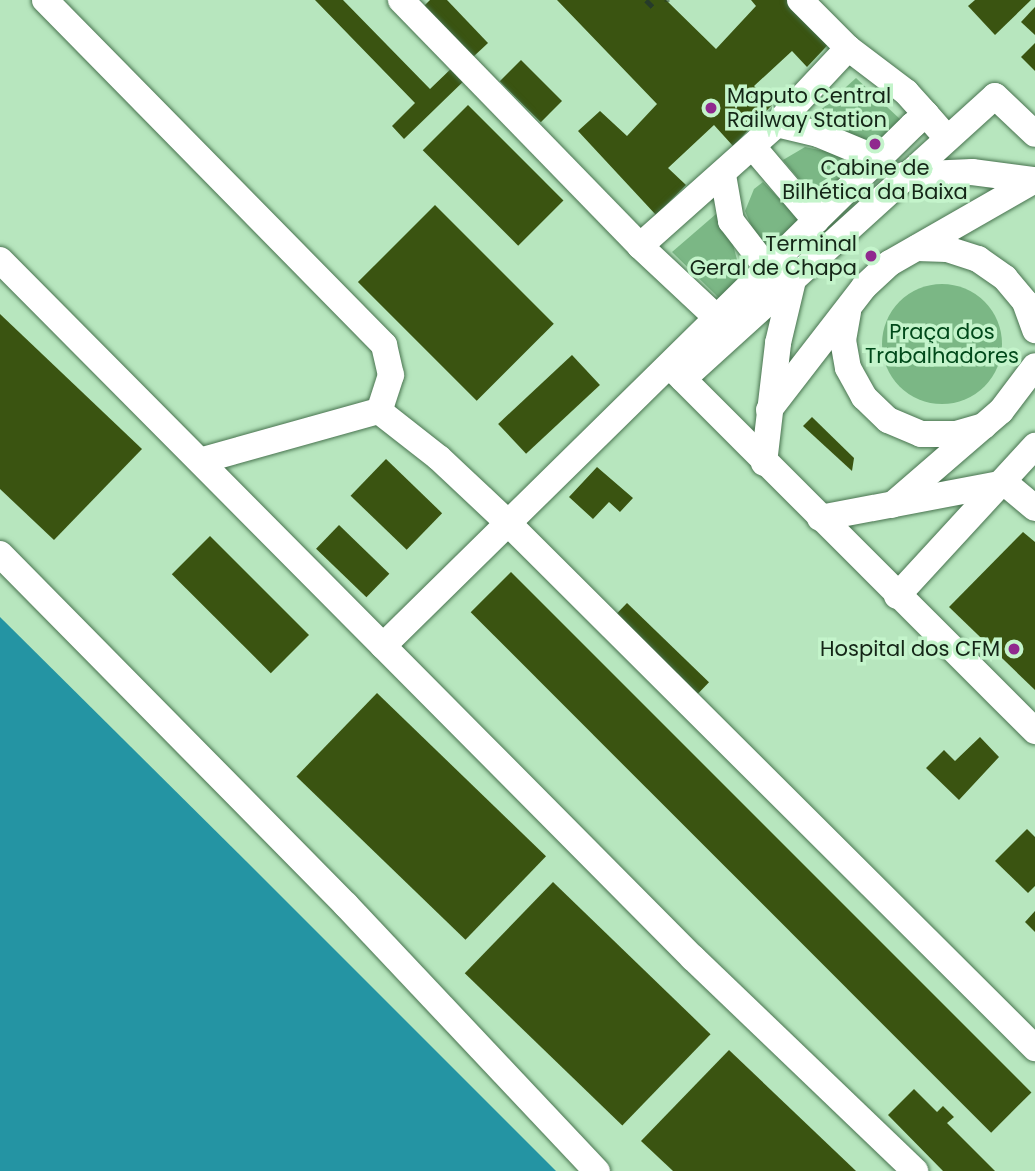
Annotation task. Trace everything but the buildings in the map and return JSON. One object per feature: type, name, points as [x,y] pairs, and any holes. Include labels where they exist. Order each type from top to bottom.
[{"type":"street","points":[[45,0],[384,345],[391,375],[379,411]]},
{"type":"street","points":[[401,0],[640,246],[717,318]]},
{"type":"street","points":[[800,0],[848,48],[906,92],[926,114],[943,139]]},
{"type":"street","points":[[640,246],[753,147],[848,48]]},
{"type":"street","points":[[383,646],[506,521],[794,275],[943,139],[995,96],[1035,134]]},
{"type":"street","points":[[677,373],[717,318],[926,114]]},
{"type":"street","points":[[777,124],[818,134],[878,159]]},
{"type":"street","points":[[753,147],[816,221]]},
{"type":"street","points":[[904,175],[972,172],[1034,180]]},
{"type":"street","points":[[723,175],[731,221],[768,269]]},
{"type":"street","points":[[769,410],[849,307],[890,263],[1034,180]]},
{"type":"street","points":[[917,248],[947,249],[978,259],[1005,278],[1025,302],[1035,330]]},
{"type":"street","points":[[0,260],[203,460],[383,646],[693,958],[915,1171]]},
{"type":"street","points":[[764,463],[778,343],[794,275]]},
{"type":"street","points":[[849,307],[843,340],[848,368],[864,397],[888,420],[921,434],[956,434],[984,426]]},
{"type":"street","points":[[888,508],[984,426],[1035,366]]},
{"type":"street","points":[[677,373],[764,463],[1035,731]]},
{"type":"street","points":[[203,460],[379,411]]},
{"type":"street","points":[[379,411],[439,458],[506,521],[1035,1048]]},
{"type":"street","points":[[897,596],[1005,483],[1035,446]]},
{"type":"street","points":[[820,518],[888,508],[1005,483]]},
{"type":"street","points":[[1005,483],[1035,508]]},
{"type":"street","points":[[0,554],[346,905],[597,1171]]},
{"type":"green space","points":[[856,78],[901,120],[873,148],[802,127]]},
{"type":"green space","points":[[805,147],[839,154],[855,167],[819,203],[783,160]]},
{"type":"green space","points":[[763,182],[797,217],[799,224],[764,256],[745,211],[754,189]]},
{"type":"green space","points":[[723,208],[742,278],[719,298],[672,252]]},
{"type":"green space","name":"Praça dos Trabalhadores","points":[[942,284],[965,288],[985,301],[998,321],[1002,344],[998,367],[985,387],[965,400],[942,404],[919,400],[899,387],[886,367],[882,344],[886,321],[899,301],[919,288]]},
{"type":"water","points":[[0,617],[250,865],[556,1171],[0,1171]]},
{"type":"railway","points":[[646,0],[656,10]]},
{"type":"place","name":"Maputo Central Railway Station","points":[[711,108]]},
{"type":"place","name":"Cabine de Bilhética da Baixa","points":[[875,144]]},
{"type":"place","name":"Terminal Geral de Chapa","points":[[871,256]]},
{"type":"place","name":"Hospital dos CFM","points":[[1014,649]]}]
